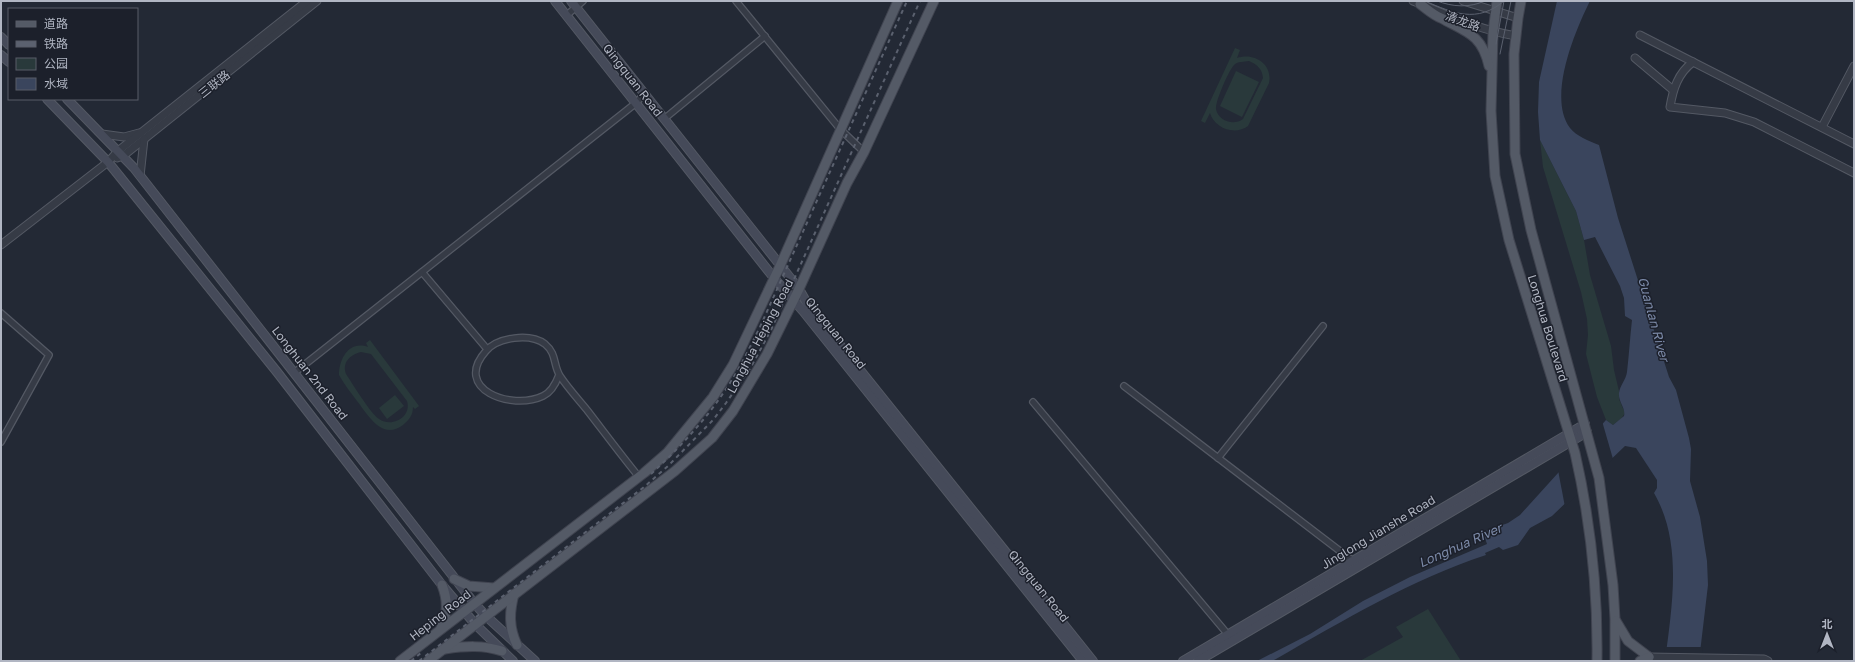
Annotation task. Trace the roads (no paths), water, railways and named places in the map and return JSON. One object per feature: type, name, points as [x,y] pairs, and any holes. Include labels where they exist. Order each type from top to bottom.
[{"type":"main road","name":"Qingquan Road","points":[[556,1],[774,278],[794,300],[1084,661]]},
{"type":"main road","name":"Longhua Heping Road","points":[[494,588],[639,477],[667,453],[713,397],[732,365],[780,266],[898,1]]},
{"type":"main road","name":"Longhua Heping Road","points":[[486,616],[675,471],[712,438],[734,411],[767,354],[794,300],[847,183],[864,152],[934,1]]},
{"type":"main road","name":"Longhua Boulevard","points":[[1498,1],[1495,12],[1493,32],[1492,79],[1492,143],[1495,176],[1509,240],[1575,454],[1591,534],[1596,589],[1597,661]]},
{"type":"main road","name":"Longhua Boulevard","points":[[1521,1],[1516,36],[1513,112],[1514,147],[1531,230],[1587,432],[1603,500],[1610,553],[1615,619],[1615,661]]},
{"type":"main road","points":[[1417,3],[1435,15],[1466,30],[1475,38],[1485,54],[1492,79]]},
{"type":"main road","name":"Qingquan Road","points":[[573,4],[799,289],[808,305],[1093,661]]},
{"type":"main road","points":[[48,100],[108,162],[277,372],[442,585],[476,624],[513,661]]},
{"type":"main road","name":"Longhuan 2nd Road","points":[[68,100],[121,154],[140,176],[454,579],[486,616],[535,661]]},
{"type":"main road","name":"Jinglong Jianshe Road","points":[[1198,661],[1231,637],[1352,561],[1570,438],[1587,432]]},
{"type":"main road","name":"Jinglong Jianshe Road","points":[[1183,661],[1231,637],[1570,438]]},
{"type":"main road","points":[[454,579],[469,586],[494,588]]},
{"type":"main road","points":[[441,629],[444,622],[446,606],[445,593],[442,585]]},
{"type":"main road","name":"Heping Road","points":[[400,661],[494,588]]},
{"type":"main road","points":[[514,594],[510,618],[513,636],[517,645]]},
{"type":"main road","points":[[428,661],[486,616]]},
{"type":"main road","points":[[1615,619],[1628,640],[1649,657],[1640,661]]},
{"type":"main road","points":[[444,649],[476,646],[489,647],[502,651]]},
{"type":"street","name":"三联路","points":[[1,245],[108,162],[121,154],[307,1]]},
{"type":"street","name":"三联路","points":[[143,136],[317,1]]},
{"type":"street","points":[[566,15],[573,4],[583,1]]},
{"type":"street","points":[[736,1],[840,129],[864,152]]},
{"type":"street","name":"清龙路","points":[[1464,1],[1518,18]]},
{"type":"street","name":"清龙路","points":[[1417,3],[1493,32],[1516,36]]},
{"type":"street","points":[[1640,35],[1854,144]]},
{"type":"street","points":[[664,118],[765,36]]},
{"type":"street","points":[[1635,58],[1673,90]]},
{"type":"street","points":[[1693,62],[1687,66],[1679,77],[1673,90],[1670,107],[1725,113],[1754,122],[1854,173]]},
{"type":"street","points":[[1822,127],[1854,66]]},
{"type":"street","points":[[294,373],[636,103],[644,94]]},
{"type":"street","points":[[102,134],[124,137],[143,136],[140,176]]},
{"type":"street","points":[[422,272],[487,349]]},
{"type":"street","points":[[1,313],[49,355],[1,442]]},
{"type":"street","points":[[1218,458],[1323,326]]},
{"type":"street","points":[[559,375],[555,386],[544,396],[530,400],[511,401],[495,397],[486,391],[478,381],[476,370],[479,360],[487,349],[497,342],[510,338],[534,340],[544,344],[553,353],[559,375],[639,477]]},
{"type":"street","points":[[1124,386],[1352,561]]},
{"type":"street","points":[[1033,402],[1231,637]]},
{"type":"street","points":[[1649,657],[1748,660],[1764,659],[1768,661]]},
{"type":"water","points":[[1557,1],[1590,1],[1577,29],[1566,64],[1562,82],[1561,99],[1564,115],[1573,131],[1583,138],[1599,145],[1618,218],[1669,377],[1676,390],[1689,438],[1691,449],[1690,481],[1700,517],[1707,561],[1708,585],[1699,661],[1665,661],[1673,575],[1669,533],[1663,512],[1654,493],[1657,488],[1657,480],[1636,448],[1625,446],[1552,516],[1530,528],[1518,545],[1503,550],[1499,547],[1485,553],[1486,555],[1431,576],[1378,602],[1272,661],[1257,661],[1310,634],[1363,601],[1410,577],[1487,544],[1483,532],[1508,523],[1520,515],[1606,420],[1613,425],[1624,416],[1624,410],[1619,393],[1627,372],[1632,320],[1625,316],[1624,298],[1620,286],[1595,237],[1584,240],[1576,211],[1540,140],[1538,112],[1539,82]]},
{"type":"tram line","points":[[1425,1],[1445,9],[1465,14],[1484,12],[1494,8],[1504,1]]},
{"type":"tram line","points":[[1437,1],[1449,5],[1461,6],[1473,5],[1485,1]]},
{"type":"tram line","points":[[1496,44],[1504,1]]},
{"type":"tram line","points":[[1500,54],[1511,1]]},
{"type":"railway","points":[[651,474],[681,445],[708,414],[729,384],[743,360],[760,327],[907,1]]},
{"type":"railway","points":[[419,661],[644,487],[668,466],[713,420],[726,403],[751,367],[771,330],[920,1]]},
{"type":"railway","points":[[411,661],[422,652]]},
{"type":"water label","name":"Guanlan River","points":[[1654,319]]},
{"type":"water label","name":"Longhua River","points":[[1460,545]]}]
